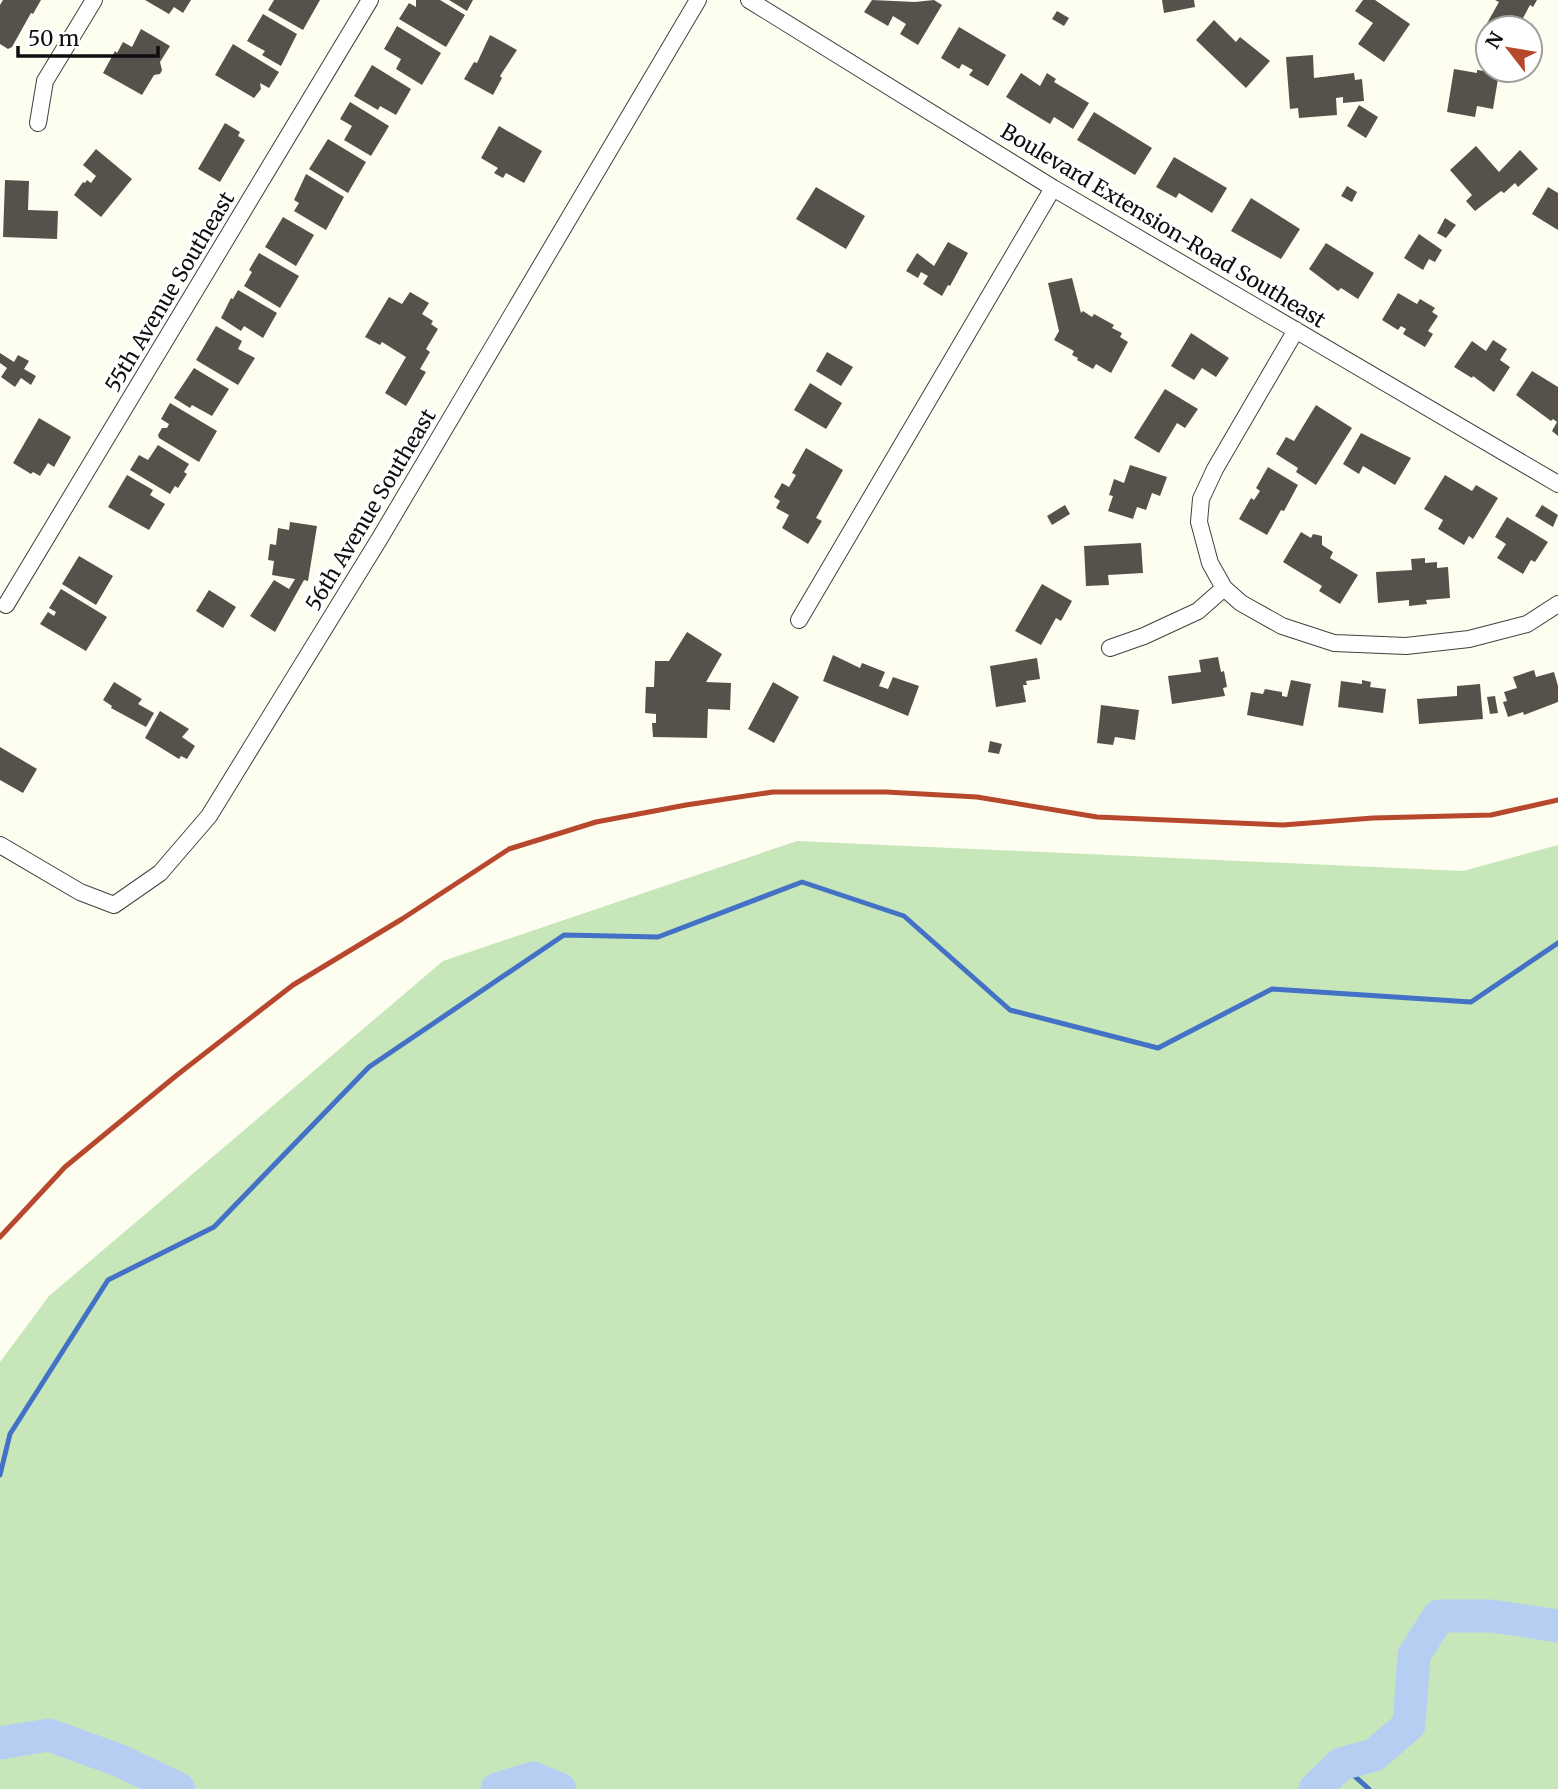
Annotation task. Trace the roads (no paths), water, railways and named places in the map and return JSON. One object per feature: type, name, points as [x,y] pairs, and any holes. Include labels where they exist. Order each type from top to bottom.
[{"type":"street","points":[[38,123],[45,80],[94,0]]},
{"type":"street","name":"55th Avenue Southeast","points":[[6,605],[370,0]]},
{"type":"street","name":"56th Avenue Southeast","points":[[0,845],[80,892],[114,905],[160,873],[209,816],[387,526],[698,0]]},
{"type":"street","name":"Boulevard Extension-Road Southeast","points":[[749,0],[1053,188],[1558,484]]},
{"type":"street","points":[[799,620],[1053,188]]},
{"type":"street","points":[[1296,330],[1215,469],[1201,499],[1199,522],[1210,563],[1224,588],[1241,603],[1282,626],[1334,643],[1406,646],[1469,639],[1527,624],[1558,604]]},
{"type":"street","points":[[1110,648],[1144,636],[1198,611],[1224,588]]},
{"type":"waterway","points":[[0,1475],[10,1434],[108,1280],[214,1227],[369,1067],[564,935],[658,937],[802,882],[904,916],[1010,1010],[1158,1048],[1272,989],[1471,1002],[1558,943]]},
{"type":"waterway","points":[[1315,1789],[1341,1764],[1374,1755],[1409,1725],[1414,1655],[1439,1616],[1492,1616],[1558,1626]]},
{"type":"waterway","points":[[0,1743],[49,1735],[118,1760],[179,1789]]},
{"type":"waterway","points":[[1341,1764],[1369,1789]]},
{"type":"waterway","points":[[497,1789],[533,1778],[560,1789]]},
{"type":"railway","points":[[0,1237],[65,1167],[293,985],[402,919],[509,849],[596,822],[773,792],[886,792],[977,797],[1097,817],[1283,825],[1373,818],[1491,815],[1558,800]]}]
